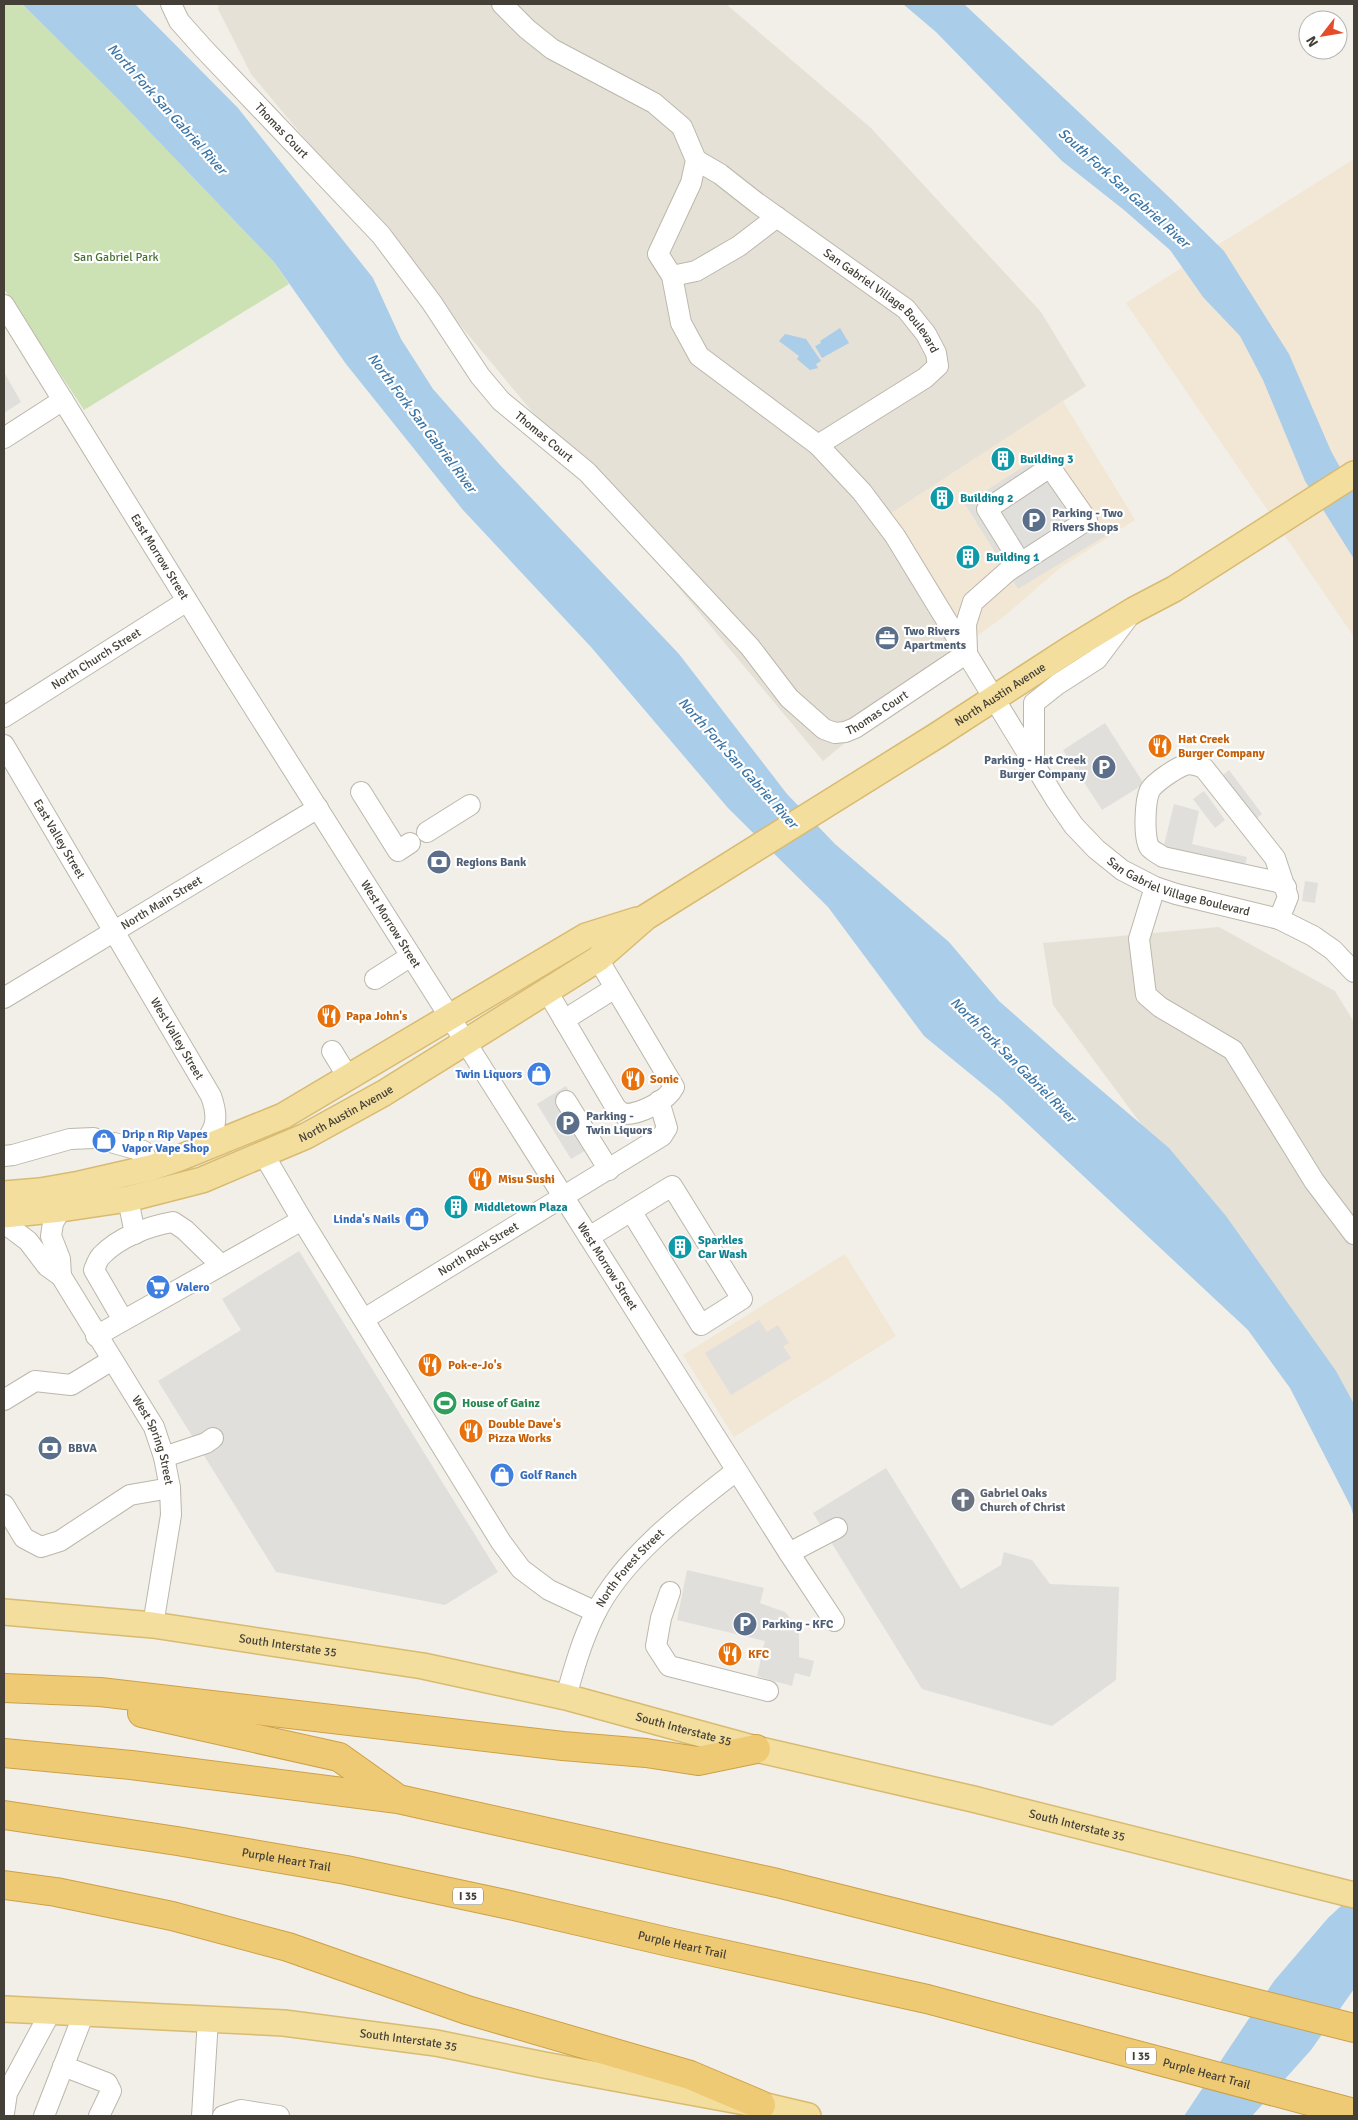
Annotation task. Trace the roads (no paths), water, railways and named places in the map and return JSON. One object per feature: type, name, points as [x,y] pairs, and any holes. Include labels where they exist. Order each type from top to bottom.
[{"type":"highway","points":[[4,1688],[100,1692],[563,1746],[646,1753],[698,1761],[756,1750]]},
{"type":"highway","points":[[100,1692],[142,1712],[339,1757],[398,1799]]},
{"type":"highway","points":[[4,1753],[130,1765],[398,1799],[716,1869],[1354,2028]]},
{"type":"highway","name":"Purple Heart Trail","points":[[4,1815],[178,1841],[346,1870],[505,1904],[927,1999],[1354,2113]]},
{"type":"highway","points":[[4,1885],[56,1892],[172,1916],[288,1947],[467,2010],[690,2075],[761,2105]]},
{"type":"main road","name":"North Austin Avenue","points":[[4,1199],[60,1210],[128,1198],[202,1180],[306,1136],[384,1093],[598,959],[646,917],[1134,610],[1174,589],[1354,474]]},
{"type":"main road","name":"North Austin Avenue","points":[[4,1199],[150,1168],[283,1116],[349,1079],[586,936],[646,917]]},
{"type":"main road","name":"South Interstate 35","points":[[4,1612],[153,1625],[423,1666],[566,1696],[756,1750],[973,1799],[1354,1895]]},
{"type":"main road","name":"South Interstate 35","points":[[4,2009],[284,2023],[436,2043],[761,2105],[799,2114]]},
{"type":"street","name":"Thomas Court","points":[[171,4],[179,21],[203,48],[381,235],[432,303],[480,376],[501,402],[587,472],[750,647],[789,698],[824,729],[835,733],[855,728],[967,653]]},
{"type":"street","points":[[502,4],[527,29],[552,49],[654,103],[682,127],[696,160]]},
{"type":"street","name":"San Gabriel Village Boulevard","points":[[818,445],[925,378],[938,366],[936,353],[926,334],[906,309],[720,174],[696,160],[691,183],[658,254],[672,276],[681,323],[699,356],[818,445],[862,492],[895,536],[993,699],[1074,826],[1096,849],[1122,870],[1155,887],[1176,894],[1279,919],[1313,936],[1333,950],[1354,972]]},
{"type":"street","points":[[672,276],[696,271],[739,246],[777,217]]},
{"type":"street","name":"East Morrow Street","points":[[4,305],[187,601],[318,808]]},
{"type":"street","points":[[4,438],[63,400]]},
{"type":"street","points":[[967,653],[966,624],[972,602],[1008,570],[1088,520],[1050,468],[988,509],[1020,562]]},
{"type":"street","name":"North Church Street","points":[[4,717],[187,601]]},
{"type":"street","points":[[1034,764],[1034,703],[1058,684],[1097,659],[1134,610]]},
{"type":"street","name":"East Valley Street","points":[[4,745],[114,931]]},
{"type":"street","points":[[1279,919],[1288,897],[1286,888],[1275,858],[1204,768],[1194,764],[1185,765],[1157,782],[1150,791],[1146,830],[1149,847],[1156,853],[1163,857],[1278,882],[1286,888]]},
{"type":"street","points":[[361,792],[398,850],[410,843]]},
{"type":"street","points":[[428,832],[470,805]]},
{"type":"street","name":"North Main Street","points":[[4,998],[318,808]]},
{"type":"street","name":"West Morrow Street","points":[[318,808],[736,1471],[834,1621]]},
{"type":"street","points":[[1155,887],[1139,939],[1146,995],[1160,1007],[1234,1050],[1314,1181],[1354,1234]]},
{"type":"street","name":"West Valley Street","points":[[114,931],[211,1096],[216,1109],[216,1122],[212,1134],[200,1150]]},
{"type":"street","points":[[375,979],[411,956]]},
{"type":"street","points":[[547,991],[616,1108],[623,1114],[640,1112],[671,1094],[674,1087],[598,959]]},
{"type":"street","points":[[564,1020],[616,988]]},
{"type":"street","points":[[332,1051],[349,1079]]},
{"type":"street","points":[[566,1101],[609,1170]]},
{"type":"street","name":"North Rock Street","points":[[364,1319],[564,1198],[662,1136],[667,1128],[659,1101]]},
{"type":"street","points":[[4,1156],[70,1139],[94,1138]]},
{"type":"street","points":[[114,1143],[143,1151],[150,1168]]},
{"type":"street","points":[[264,1155],[302,1220],[501,1542],[521,1569],[549,1590],[596,1612]]},
{"type":"street","points":[[589,1237],[631,1211],[672,1186],[742,1299],[701,1325],[631,1211]]},
{"type":"street","points":[[128,1198],[135,1234]]},
{"type":"street","name":"West Spring Street","points":[[60,1210],[53,1224],[51,1236],[60,1259],[61,1276]]},
{"type":"street","points":[[96,1336],[302,1220]]},
{"type":"street","points":[[123,1320],[94,1270],[100,1257],[118,1242],[159,1224],[173,1222],[185,1230],[221,1266]]},
{"type":"street","name":"West Spring Street","points":[[4,1224],[28,1241],[47,1266],[61,1276],[96,1336],[154,1427],[164,1457],[170,1488],[172,1515],[153,1625]]},
{"type":"street","points":[[4,1400],[35,1381],[71,1385],[112,1360]]},
{"type":"street","points":[[164,1457],[213,1438]]},
{"type":"street","name":"North Forest Street","points":[[566,1696],[580,1648],[596,1612],[626,1568],[694,1504],[736,1471]]},
{"type":"street","points":[[4,1505],[24,1538],[41,1547],[60,1541],[130,1495],[170,1488]]},
{"type":"street","points":[[789,1553],[837,1528]]},
{"type":"street","points":[[670,1592],[661,1618],[656,1646],[669,1666],[768,1691]]},
{"type":"street","points":[[5,2100],[51,2011]]},
{"type":"street","points":[[44,2116],[84,2013]]},
{"type":"street","points":[[202,2116],[208,2019]]},
{"type":"street","points":[[54,2116],[64,2090],[62,2070]]},
{"type":"street","points":[[62,2070],[107,2083],[111,2091],[99,2116]]},
{"type":"street","points":[[223,2116],[241,2110],[279,2116]]},
{"type":"water","name":"North Fork San Gabriel River","points":[[22,4],[135,4],[238,108],[373,278],[401,339],[433,389],[500,465],[679,654],[787,794],[835,844],[949,942],[999,1001],[1169,1148],[1226,1216],[1336,1371],[1354,1404],[1354,1518],[1351,1507],[1290,1388],[1248,1330],[1001,1099],[924,1036],[828,907],[728,808],[591,647],[463,510],[346,364],[274,262],[117,98]]},
{"type":"water","name":"South Fork San Gabriel River","points":[[903,4],[964,4],[1224,251],[1289,354],[1331,451],[1354,493],[1354,559],[1305,481],[1263,380],[1240,336],[1203,297],[1170,250],[1124,210],[1062,161],[936,32]]},
{"type":"water","points":[[840,328],[849,343],[822,358],[815,346]]},
{"type":"water","points":[[785,334],[806,339],[821,361],[816,364],[818,368],[810,370],[797,359],[799,356],[779,341]]},
{"type":"water","points":[[1354,1894],[1354,1989],[1311,2050],[1252,2116],[1184,2116],[1274,1981],[1328,1918]]},
{"type":"place","name":"Building 3","points":[[1003,459]]},
{"type":"place","name":"Building 2","points":[[942,498]]},
{"type":"place","name":"Parking - Two Rivers Shops","points":[[1034,520]]},
{"type":"place","name":"Building 1","points":[[968,557]]},
{"type":"place","name":"Two Rivers Apartments","points":[[887,638]]},
{"type":"place","name":"Hat Creek Burger Company","points":[[1160,746]]},
{"type":"place","name":"Parking - Hat Creek Burger Company","points":[[1104,767]]},
{"type":"place","name":"Regions Bank","points":[[439,862]]},
{"type":"place","name":"Papa John's","points":[[329,1016]]},
{"type":"place","name":"Twin Liquors","points":[[539,1074]]},
{"type":"place","name":"Sonic","points":[[633,1079]]},
{"type":"place","name":"Parking - Twin Liquors","points":[[568,1123]]},
{"type":"place","name":"Drip n Rip Vapes Vapor Vape Shop","points":[[104,1141]]},
{"type":"place","name":"Misu Sushi","points":[[480,1179]]},
{"type":"place","name":"Middletown Plaza","points":[[456,1207]]},
{"type":"place","name":"Linda's Nails","points":[[417,1219]]},
{"type":"place","name":"Sparkles Car Wash","points":[[680,1247]]},
{"type":"place","name":"Valero","points":[[158,1287]]},
{"type":"place","name":"Pok-e-Jo's","points":[[430,1365]]},
{"type":"place","name":"House of Gainz","points":[[445,1403]]},
{"type":"place","name":"Double Dave's Pizza Works","points":[[471,1431]]},
{"type":"place","name":"BBVA","points":[[50,1448]]},
{"type":"place","name":"Golf Ranch","points":[[502,1475]]},
{"type":"place","name":"Gabriel Oaks Church of Christ","points":[[963,1500]]},
{"type":"place","name":"Parking - KFC","points":[[745,1624]]},
{"type":"place","name":"KFC","points":[[730,1654]]},
{"type":"park label","name":"San Gabriel Park","points":[[116,257]]}]
